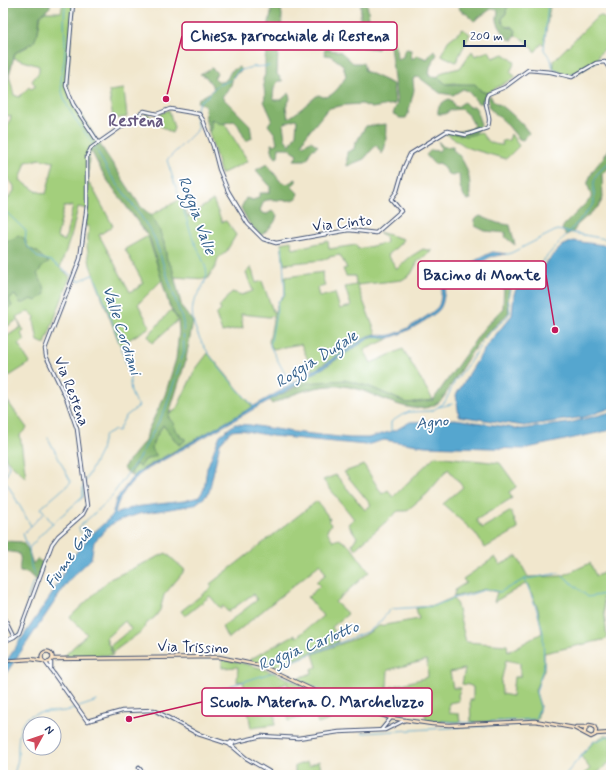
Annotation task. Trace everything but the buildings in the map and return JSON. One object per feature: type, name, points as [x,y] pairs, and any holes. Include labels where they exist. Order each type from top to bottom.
[{"type":"main road","name":"Via Trissino","points":[[3,660],[31,659],[42,656],[46,652],[63,658]]},
{"type":"main road","points":[[52,654],[52,660]]},
{"type":"main road","points":[[42,656],[44,662]]},
{"type":"main road","name":"Via Trissino","points":[[31,659],[44,662],[63,658],[197,656],[240,660],[271,670],[332,699],[391,718],[432,724],[535,721],[574,728]]},
{"type":"main road","points":[[574,728],[591,725],[603,732],[611,733]]},
{"type":"main road","points":[[584,732],[586,727]]},
{"type":"main road","points":[[574,728],[584,732],[589,737],[603,732]]},
{"type":"main road","points":[[596,729],[596,734]]},
{"type":"street","points":[[73,3],[66,86],[73,104],[97,142]]},
{"type":"street","name":"Via Cinto","points":[[108,135],[145,111],[157,114],[170,109],[199,114],[203,120],[213,146],[219,169],[228,191],[248,224],[263,238],[276,243],[349,230],[376,232],[401,211],[391,199],[397,191],[404,167],[410,154],[447,131],[466,135],[487,128],[489,120],[486,103],[488,94],[505,87],[528,70],[551,72],[572,77],[596,63],[605,62],[611,71]]},
{"type":"street","name":"Via Restena","points":[[14,637],[18,632],[52,544],[58,536],[83,514],[87,506],[77,429],[67,400],[46,356],[45,349],[80,259],[87,205],[87,156],[91,148],[97,142],[108,135]]},
{"type":"street","points":[[3,615],[14,637],[3,642]]},
{"type":"street","points":[[52,660],[52,670]]},
{"type":"street","points":[[44,662],[52,670],[87,721],[122,711],[154,710],[198,734],[231,744],[246,758],[276,775]]},
{"type":"street","points":[[383,716],[386,722]]},
{"type":"street","points":[[380,730],[391,718]]},
{"type":"street","points":[[389,729],[392,726],[391,718]]},
{"type":"street","points":[[231,744],[262,736],[298,738],[331,733],[389,729],[405,720]]},
{"type":"street","points":[[139,768],[145,775]]},
{"type":"green space","points":[[3,3],[50,3],[50,7],[40,16],[38,32],[34,42],[15,53],[9,75],[3,76]]},
{"type":"green space","points":[[63,3],[74,3],[67,82],[70,97],[99,143],[89,155],[88,185],[91,185],[113,226],[99,235],[130,292],[138,288],[143,282],[125,249],[148,236],[162,280],[138,304],[150,327],[120,345],[90,265],[87,246],[89,226],[85,226],[88,209],[78,207],[72,233],[60,268],[70,277],[45,344],[38,341],[34,321],[35,317],[29,311],[16,317],[24,331],[21,334],[25,340],[18,344],[30,363],[3,380],[3,339],[21,327],[17,320],[3,329],[3,200],[6,201],[14,191],[14,186],[3,172],[3,130],[9,124],[11,116],[3,115],[3,94],[9,75],[14,95],[19,97],[29,87],[31,89],[36,86],[32,81],[39,72],[39,66],[14,58],[15,53],[27,47],[38,32],[41,14],[46,12],[61,12]],"holes":[[[40,159],[54,162],[46,194],[36,191],[20,180],[26,162]],[[73,206],[65,240],[65,241],[57,237],[64,207]]]},
{"type":"green space","points":[[271,3],[280,3],[282,15],[281,35],[275,40],[275,47],[278,50],[277,74],[283,81],[278,81],[274,88],[273,98],[275,100],[281,100],[289,93],[290,99],[286,107],[288,118],[318,95],[327,97],[331,95],[345,79],[346,76],[343,65],[331,56],[325,55],[324,51],[326,49],[341,52],[353,63],[363,63],[365,71],[393,84],[395,104],[372,108],[362,104],[330,108],[305,137],[302,144],[303,145],[311,141],[318,146],[310,151],[308,158],[305,160],[294,160],[298,154],[289,148],[279,148],[278,157],[276,158],[273,154],[271,144],[275,145],[277,143],[275,134],[268,125],[272,119],[264,101],[265,96],[263,79],[265,75],[265,58],[267,51],[265,39],[271,14]],"holes":[[[295,119],[297,120],[296,134],[290,145],[285,139],[283,124]]]},
{"type":"green space","points":[[361,3],[367,3],[369,18],[380,44],[378,49],[362,47],[360,21]]},
{"type":"green space","points":[[458,3],[513,3],[507,7],[506,13],[502,19],[503,23],[507,27],[514,28],[516,31],[513,40],[508,39],[497,22],[497,9],[491,9],[474,21],[460,10]]},
{"type":"green space","points":[[513,3],[549,3],[550,6],[544,45],[542,43],[535,52],[526,41],[515,35],[516,31],[511,26],[507,27],[503,23],[502,19],[506,13],[506,9]]},
{"type":"green space","points":[[598,16],[602,16],[611,25],[611,44],[599,54],[597,61],[581,71],[572,74],[561,73],[554,69],[553,61]]},
{"type":"green space","points":[[463,29],[470,34],[456,62],[441,55],[448,41]]},
{"type":"green space","points":[[392,42],[396,47],[397,59],[403,57],[404,51],[407,49],[411,50],[411,58],[414,58],[417,55],[427,59],[434,50],[437,54],[430,67],[429,76],[439,78],[446,84],[475,84],[481,91],[487,93],[485,103],[478,103],[468,91],[463,89],[453,95],[440,93],[420,78],[416,77],[413,79],[414,90],[406,118],[400,118],[393,114],[397,104],[390,45]]},
{"type":"green space","points":[[472,51],[475,56],[489,51],[493,58],[504,54],[515,62],[510,72],[516,77],[487,93],[481,91],[478,87],[454,83],[446,84],[439,78],[436,78],[443,72],[460,68]]},
{"type":"green space","points":[[239,67],[242,70],[233,76],[231,85],[222,97],[250,125],[252,138],[246,141],[238,125],[234,121],[221,124],[211,119],[211,128],[209,132],[206,121],[205,105],[197,102],[198,99],[211,92],[214,88],[206,77],[200,74],[212,68],[217,73],[214,78],[222,82],[227,79],[231,71]]},
{"type":"green space","points":[[124,89],[127,117],[113,119],[109,91]]},
{"type":"green space","points":[[490,95],[495,102],[506,109],[527,130],[529,133],[523,140],[519,139],[505,122],[489,108],[488,98]]},
{"type":"green space","points":[[449,99],[452,101],[454,106],[457,107],[464,102],[469,107],[474,106],[477,110],[481,124],[475,134],[466,136],[451,133],[470,129],[474,125],[469,116],[461,109],[451,110],[445,114],[438,114],[440,105]]},
{"type":"green space","points":[[169,110],[174,128],[172,133],[149,119],[145,112],[148,112],[148,115],[156,120],[162,117],[160,114]]},
{"type":"green space","points":[[211,119],[221,124],[224,123],[248,161],[221,174],[209,132],[211,128]]},
{"type":"green space","points":[[386,124],[386,143],[382,154],[376,145],[364,159],[347,166],[347,152],[354,149],[355,142],[358,141],[366,126]]},
{"type":"green space","points":[[448,132],[466,136],[481,132],[490,142],[503,145],[502,141],[509,140],[511,134],[519,146],[506,159],[468,148],[445,133]]},
{"type":"green space","points":[[438,141],[444,147],[453,146],[453,150],[457,153],[466,167],[469,177],[471,199],[468,200],[463,195],[460,188],[459,174],[452,176],[447,173],[440,163],[434,164],[426,155],[431,150],[439,151],[441,148]]},
{"type":"green space","points":[[99,143],[141,207],[151,215],[159,229],[164,243],[167,260],[172,267],[182,308],[193,322],[185,363],[168,417],[174,424],[175,430],[180,434],[180,437],[185,438],[185,441],[179,445],[163,425],[153,442],[152,451],[156,454],[156,456],[145,460],[140,467],[135,464],[131,475],[123,468],[146,440],[148,430],[165,395],[176,359],[179,332],[178,320],[169,305],[150,239],[105,177],[91,151]]},
{"type":"green space","points":[[611,145],[611,166],[602,174],[603,198],[599,206],[577,225],[574,231],[566,235],[562,229],[564,225],[591,198],[588,182],[595,167]]},
{"type":"green space","points":[[267,164],[280,181],[287,184],[296,179],[296,182],[291,186],[298,193],[297,198],[293,200],[264,201],[260,210],[262,213],[267,214],[272,211],[277,215],[273,224],[261,236],[249,223],[241,208],[246,198],[253,200],[258,198],[260,193],[270,193],[270,186],[256,170]]},
{"type":"green space","points":[[181,199],[188,217],[213,200],[222,222],[226,221],[236,235],[226,252],[218,258],[216,266],[207,279],[174,277],[172,267],[167,260],[164,243],[151,215]]},
{"type":"green space","points":[[480,216],[497,223],[510,225],[515,245],[505,237],[506,233],[485,231],[475,226],[474,220]]},
{"type":"green space","points":[[379,232],[403,239],[400,244],[388,255],[397,269],[410,257],[423,249],[432,251],[418,261],[411,274],[402,280],[357,285],[376,334],[360,341],[313,371],[301,344],[273,349],[269,342],[274,315],[269,317],[241,314],[243,328],[222,332],[216,315],[221,310],[219,307],[232,292],[242,295],[253,291],[246,273],[251,267],[256,283],[262,281],[274,314],[278,302],[285,295],[285,277],[324,272],[322,275],[325,286],[317,288],[319,297],[335,293],[340,309],[351,306],[345,287],[356,285],[355,276],[346,276],[343,269],[347,268],[340,255],[323,260],[284,264],[281,243],[291,241],[293,249],[328,241],[329,249],[356,245],[358,249],[386,243],[385,237]]},
{"type":"green space","points":[[18,235],[25,239],[28,248],[38,252],[49,262],[43,266],[37,274],[44,286],[45,294],[36,301],[31,299],[24,303],[20,303],[15,295],[9,299],[12,306],[9,308],[3,307],[3,239],[5,241],[13,239]]},
{"type":"green space","points":[[522,268],[525,272],[510,289],[508,299],[509,312],[484,336],[444,397],[436,404],[427,408],[406,407],[354,388],[343,386],[312,389],[291,395],[272,404],[269,400],[305,383],[345,380],[368,386],[407,403],[433,400],[484,328],[503,308],[505,285]]},
{"type":"green space","points":[[171,310],[178,320],[152,343],[148,336]]},
{"type":"green space","points":[[380,336],[390,338],[364,350],[371,363],[403,349],[433,400],[407,403],[368,386],[305,383],[291,388],[360,343],[373,337]]},
{"type":"green space","points":[[208,353],[253,407],[142,469],[133,477],[131,473],[136,464],[141,466],[145,460],[156,456],[152,451],[153,442],[163,425],[178,444],[181,438],[171,423],[168,414],[176,410],[195,370]]},
{"type":"green space","points":[[3,395],[27,428],[20,435],[26,478],[6,459],[3,442]]},
{"type":"green space","points":[[435,456],[500,463],[515,484],[516,487],[509,492],[512,498],[476,520],[482,528],[511,511],[518,529],[485,548],[475,533],[443,504],[463,487],[448,469],[427,494],[406,511],[398,511],[355,549],[352,544],[357,537],[348,524],[354,519],[323,480],[336,475],[365,510],[371,505],[344,472],[364,465],[382,494],[388,490],[393,497]]},
{"type":"green space","points":[[317,501],[330,519],[328,521],[331,524],[327,531],[333,541],[339,539],[350,546],[369,572],[335,602],[348,614],[332,627],[338,642],[272,668],[249,660],[294,635],[297,637],[323,616],[308,597],[320,586],[316,582],[326,574],[320,564],[228,639],[222,627],[257,600],[253,594],[228,612],[223,606],[220,608],[210,596],[185,616],[181,611],[212,587],[210,584]]},
{"type":"green space","points":[[3,542],[22,542],[28,549],[33,564],[37,559],[43,563],[37,581],[28,573],[20,572],[20,557],[18,553],[3,551]]},
{"type":"green space","points":[[166,553],[185,570],[164,595],[160,610],[155,617],[147,623],[142,631],[113,652],[110,646],[131,629],[125,621],[106,638],[113,655],[64,656],[87,634],[70,617],[110,579]]},
{"type":"green space","points":[[517,556],[528,577],[562,576],[590,563],[596,576],[611,570],[611,595],[603,597],[607,639],[544,653],[544,670],[535,690],[540,705],[537,720],[471,722],[470,700],[473,700],[473,687],[462,684],[465,669],[450,672],[453,688],[461,688],[458,695],[459,701],[449,703],[449,713],[459,714],[460,722],[426,720],[424,707],[384,713],[386,689],[351,701],[351,704],[298,680],[299,678],[312,673],[311,669],[317,667],[313,654],[365,635],[379,626],[419,619],[416,608],[436,605],[452,598],[456,602],[466,642],[507,645],[508,652],[542,633],[538,609],[527,583],[494,602],[497,592],[486,589],[453,597],[456,589],[466,583],[463,579],[495,557],[500,565]],"holes":[[[427,660],[428,677],[387,688],[388,670]],[[506,660],[520,663],[520,677],[514,677],[512,696],[502,694],[501,682]]]},
{"type":"green space","points":[[222,660],[239,662],[272,672],[351,708],[351,712],[318,724],[315,713],[289,721],[285,706],[294,703],[287,683],[275,688],[275,725],[251,728],[243,681],[237,682],[238,667],[222,668]]},
{"type":"green space","points":[[605,735],[611,736],[611,761],[595,775],[582,775],[590,769],[581,756],[593,742]]},
{"type":"green space","points":[[319,761],[321,768],[302,775],[295,775],[295,766],[307,762],[309,766]]},
{"type":"water","points":[[573,241],[611,246],[611,408],[585,417],[524,426],[459,416],[456,395],[487,345],[512,315],[514,294],[516,289],[539,270],[562,246]]},
{"type":"water","name":"Agno","points":[[493,252],[506,254],[490,257],[451,280],[446,287],[441,307],[438,311],[422,322],[392,337],[374,337],[368,339],[291,388],[144,471],[125,490],[118,502],[115,514],[134,507],[184,501],[199,497],[204,489],[207,468],[220,435],[235,424],[349,438],[368,438],[396,430],[410,422],[455,419],[521,429],[569,423],[611,412],[611,430],[523,449],[425,446],[384,440],[366,445],[272,436],[241,430],[231,431],[220,443],[209,492],[206,496],[194,505],[139,514],[110,525],[94,542],[91,559],[70,579],[3,678],[3,666],[52,594],[70,560],[91,535],[112,516],[116,500],[131,479],[139,472],[289,386],[367,337],[374,335],[396,334],[414,324],[436,309],[440,304],[444,283],[452,275],[481,257]]},
{"type":"waterway","points":[[66,3],[64,15],[65,56],[61,79],[62,92],[68,108],[93,144]]},
{"type":"waterway","points":[[548,3],[544,50],[551,59],[553,69],[560,73]]},
{"type":"waterway","points":[[588,66],[600,59]]},
{"type":"waterway","name":"Roggia Valle","points":[[196,112],[199,102],[208,96],[216,86],[231,80],[238,71],[252,67],[269,66]]},
{"type":"waterway","points":[[570,76],[577,73]]},
{"type":"waterway","name":"Roggia Valle","points":[[195,115],[198,129],[167,160],[192,236],[207,274],[206,279],[194,301],[193,318],[197,332],[213,360],[254,407]]},
{"type":"waterway","name":"Fiume Guà","points":[[88,540],[80,532],[79,527],[109,500],[140,456],[165,410],[184,352],[183,322],[154,237],[139,213],[109,173],[95,147]]},
{"type":"waterway","name":"Agno","points":[[391,431],[391,422],[402,415],[409,412],[432,411],[445,402],[455,381],[487,335],[507,317],[510,312],[508,297],[510,289],[540,264],[594,204],[594,182],[597,174],[611,160]]},
{"type":"waterway","name":"Valle Cordiani","points":[[3,209],[26,231],[25,243],[37,257],[51,261],[72,276]]},
{"type":"waterway","name":"Roggia Dugale","points":[[504,254],[509,254],[557,230],[611,240]]},
{"type":"waterway","points":[[282,244],[285,293],[278,302],[270,346],[291,385]]},
{"type":"waterway","name":"Valle Cordiani","points":[[74,278],[79,281],[92,275],[94,276],[108,310],[128,369],[132,396],[139,406],[125,417],[118,431],[115,430],[104,436],[101,450],[85,482]]},
{"type":"waterway","name":"Agno","points":[[439,407],[452,404]]},
{"type":"waterway","points":[[48,438],[71,482],[41,508],[52,523]]},
{"type":"waterway","points":[[3,448],[4,459],[9,465],[7,474],[4,478],[31,526],[23,534],[28,547]]},
{"type":"waterway","name":"Valle Cordiani","points":[[27,600],[35,577],[31,566],[29,548],[47,528],[83,497],[83,485]]},
{"type":"waterway","points":[[31,526],[43,514]]},
{"type":"waterway","name":"Roggia Carlotto","points":[[277,671],[286,664],[369,631],[376,626],[391,609],[434,606],[454,598],[487,589],[500,592],[525,579],[560,573],[588,597],[611,593]]},
{"type":"waterway","points":[[487,722],[535,719],[540,707],[536,692],[544,665],[543,633],[537,610],[525,579]]},
{"type":"waterway","name":"Valle Cordiani","points":[[19,643],[20,633]]},
{"type":"waterway","points":[[279,671],[305,684],[356,705]]},
{"type":"waterway","name":"Roggia Carlotto","points":[[207,693],[274,672]]},
{"type":"waterway","points":[[79,707],[97,701]]},
{"type":"waterway","points":[[14,775],[18,759],[20,732],[25,720],[29,716],[35,714],[66,711],[76,708]]},
{"type":"waterway","points":[[366,709],[428,721],[476,723]]},
{"type":"waterway","points":[[362,733],[531,723]]},
{"type":"waterway","points":[[565,775],[593,742],[611,735]]},
{"type":"place","name":"Chiesa parrocchiale di Restena","points":[[166,99]]},
{"type":"place","name":"Bacino di Monte","points":[[555,330]]},
{"type":"place","name":"Scuola Materna O. Marcheluzzo","points":[[129,719]]},
{"type":"district","name":"Restena","points":[[136,120]]}]
